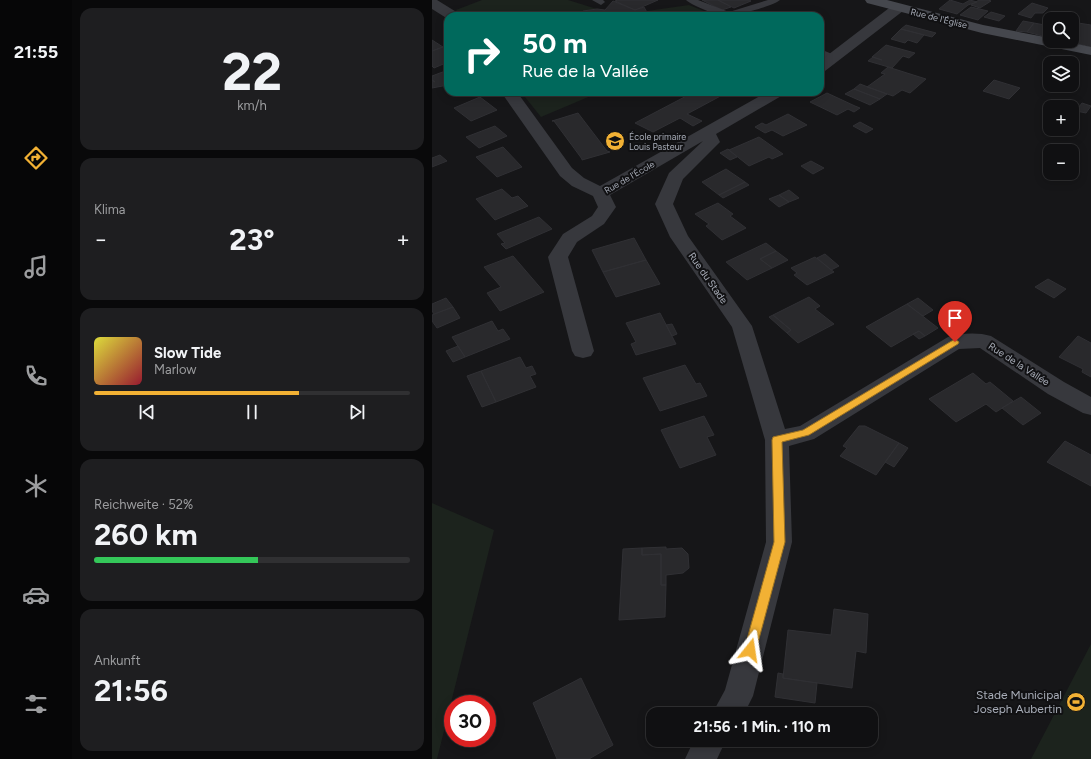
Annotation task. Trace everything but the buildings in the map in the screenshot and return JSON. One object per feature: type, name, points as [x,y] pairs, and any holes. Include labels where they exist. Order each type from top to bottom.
[{"type":"main road","name":"Rue de l'Église","points":[[872,0],[982,29],[1091,51]]},
{"type":"street","points":[[432,3],[446,12]]},
{"type":"street","points":[[824,65],[898,8]]},
{"type":"street","name":"Rue de l'École","points":[[512,96],[566,172],[578,182],[600,193],[771,96]]},
{"type":"street","name":"Rue du Stade","points":[[707,132],[712,142],[675,177],[664,204],[679,237],[742,326],[777,440]]},
{"type":"street","points":[[583,351],[558,257],[570,238],[598,220],[607,207],[600,193]]},
{"type":"street","name":"Rue de la Vallée","points":[[777,440],[806,432],[955,342],[984,341],[1056,388],[1091,407]]},
{"type":"street","points":[[731,707],[738,696],[779,542],[777,440]]},
{"type":"street","points":[[700,759],[707,747]]},
{"type":"lane","points":[[690,0],[718,12]]},
{"type":"lane","points":[[735,12],[757,7],[776,0]]},
{"type":"lane","points":[[824,54],[834,58]]},
{"type":"shaded area","points":[[482,0],[568,0],[597,9],[582,12],[458,12],[456,10]]},
{"type":"shaded area","points":[[689,5],[706,12],[647,12]]},
{"type":"shaded area","points":[[524,96],[591,96],[541,117]]},
{"type":"shaded area","points":[[432,503],[494,530],[453,695],[444,695],[444,731],[437,759],[432,759]]},
{"type":"shaded area","name":"Stade Municipal Joseph Aubertin","points":[[1091,644],[1091,759],[1031,759]]},
{"type":"place","name":"École primaire Louis Pasteur","points":[[615,141]]},
{"type":"place","name":"Stade Municipal Joseph Aubertin","points":[[1076,702]]},
{"type":"route","points":[[750,650],[779,542],[777,440],[806,432],[955,342]]}]
